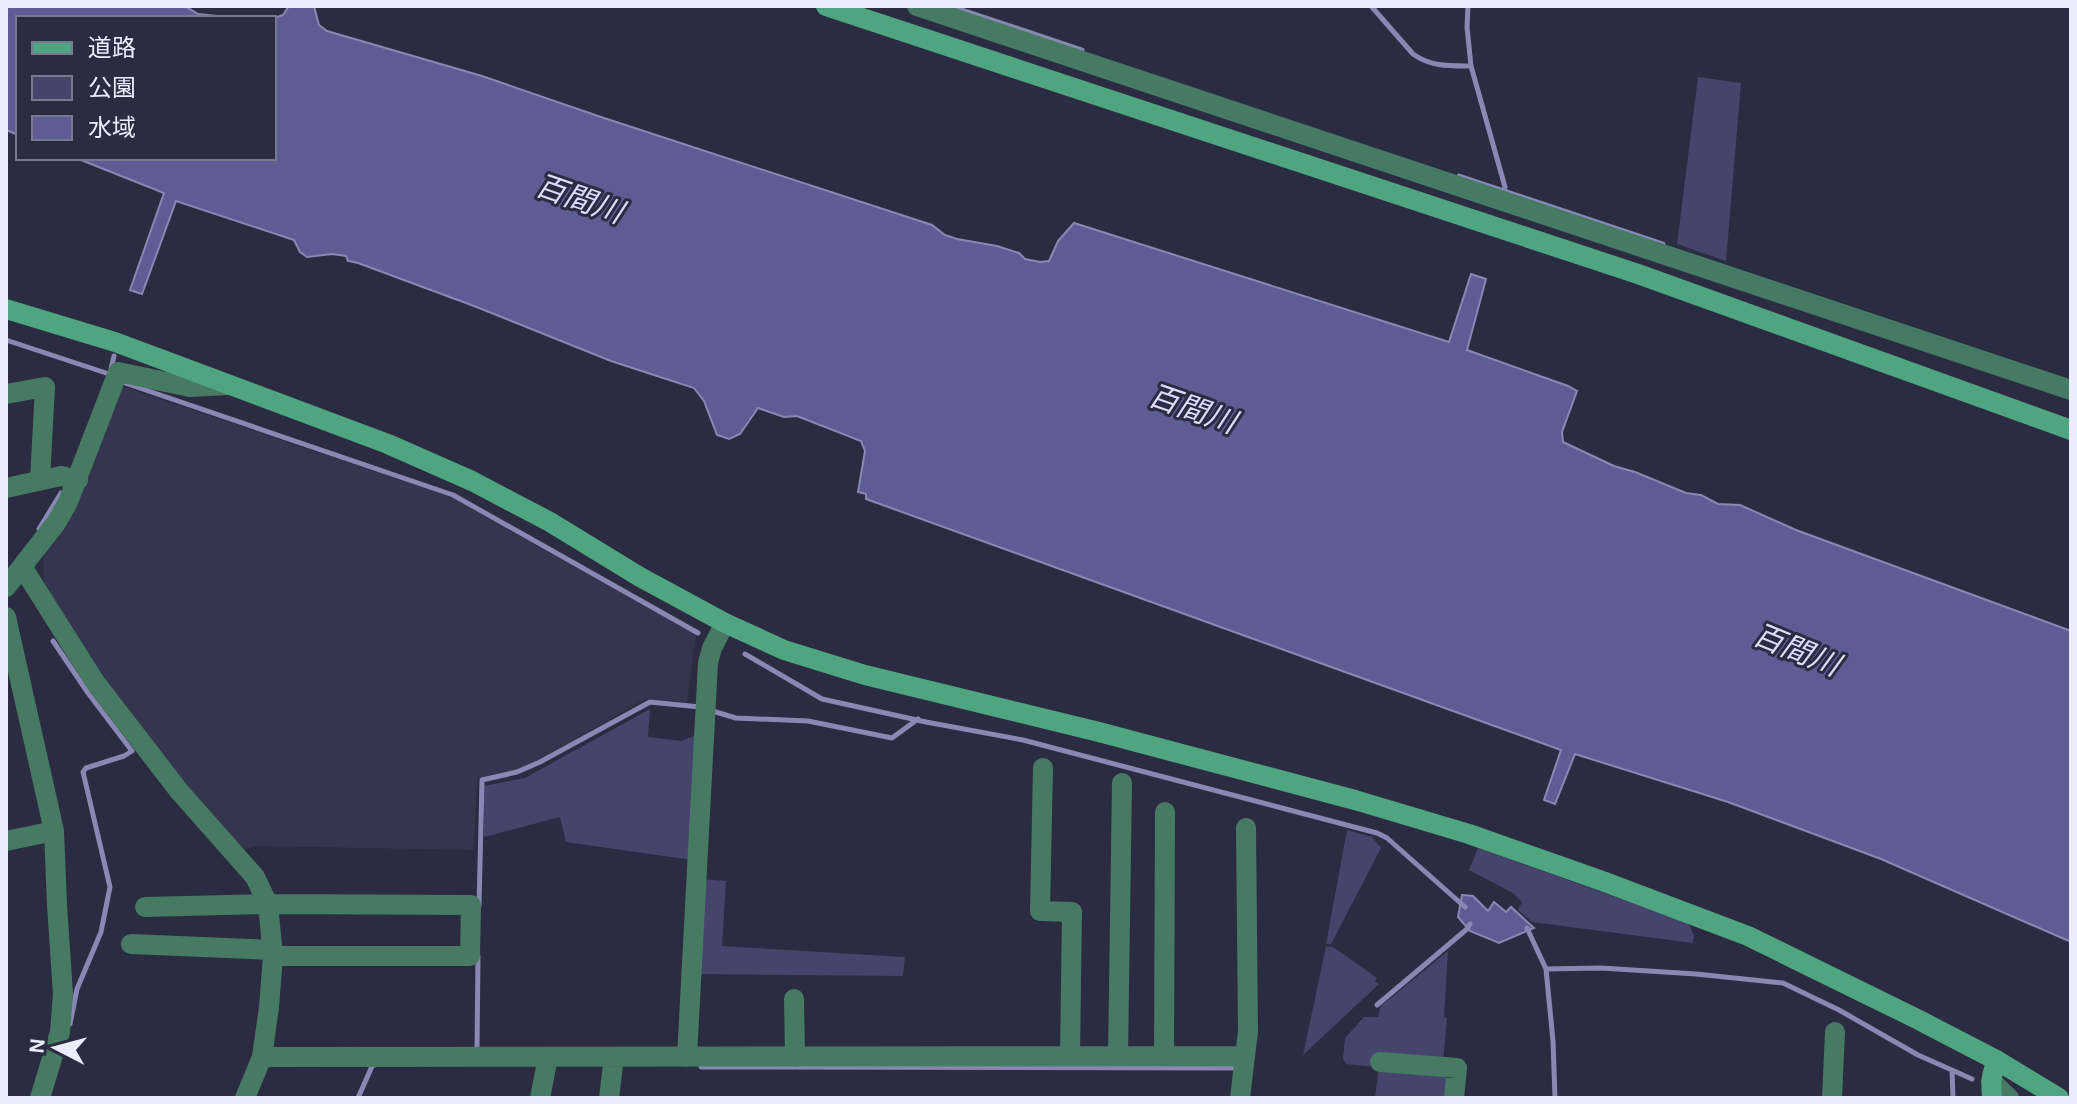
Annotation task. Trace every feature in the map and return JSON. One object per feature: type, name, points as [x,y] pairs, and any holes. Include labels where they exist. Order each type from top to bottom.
[{"type":"street","points":[[826,6],[1638,274],[2071,430]]},
{"type":"street","points":[[917,6],[2071,390]]},
{"type":"street","points":[[6,309],[115,342],[388,444],[472,481],[550,522],[640,577],[725,623],[784,650],[865,675],[1099,732],[1355,800],[1469,834],[1748,936],[1998,1061],[2059,1098]]},
{"type":"street","points":[[6,587],[56,523],[118,372],[190,387],[228,385]]},
{"type":"street","points":[[6,394],[45,387],[40,480]]},
{"type":"street","points":[[6,488],[40,480],[72,478]]},
{"type":"street","points":[[23,568],[95,682],[179,791],[255,877],[268,904],[273,953],[262,1057],[245,1098]]},
{"type":"street","points":[[6,617],[54,831],[63,994],[60,1032],[40,1098]]},
{"type":"street","points":[[687,1057],[708,663],[725,623]]},
{"type":"street","points":[[1043,768],[1040,911],[1072,912],[1070,1056]]},
{"type":"street","points":[[1118,1056],[1122,783]]},
{"type":"street","points":[[1164,1056],[1165,812]]},
{"type":"street","points":[[1240,1098],[1248,1032],[1246,828]]},
{"type":"street","points":[[6,841],[54,831]]},
{"type":"street","points":[[131,944],[273,953],[470,956],[471,905],[145,907]]},
{"type":"street","points":[[794,999],[795,1057]]},
{"type":"street","points":[[1832,1098],[1835,1032]]},
{"type":"street","points":[[262,1057],[614,1064],[687,1057],[1245,1056]]},
{"type":"street","points":[[1998,1061],[1993,1069],[1991,1090],[2009,1098]]},
{"type":"street","points":[[1380,1062],[1457,1068],[1454,1098]]},
{"type":"street","points":[[540,1098],[547,1063]]},
{"type":"street","points":[[609,1098],[614,1064]]},
{"type":"shaded area","points":[[119,385],[450,497],[696,635],[687,702],[646,699],[523,768],[477,779],[474,850],[256,846],[242,850],[196,797],[95,667],[44,582],[43,558],[81,494]]},
{"type":"green space","points":[[1698,77],[1741,83],[1726,261],[1677,244]]},
{"type":"green space","points":[[650,709],[648,737],[681,741],[700,734],[692,860],[566,842],[560,817],[484,837],[484,786],[525,778]]},
{"type":"green space","points":[[1347,830],[1372,837],[1381,848],[1331,944],[1326,944]]},
{"type":"green space","points":[[1478,848],[1688,923],[1694,935],[1693,943],[1532,922],[1518,910],[1522,902],[1513,893],[1469,870]]},
{"type":"green space","points":[[701,879],[726,881],[722,946],[905,957],[903,976],[696,974]]},
{"type":"green space","points":[[1326,946],[1333,947],[1377,978],[1375,981],[1379,984],[1303,1055]]},
{"type":"green space","points":[[1448,951],[1443,1062],[1376,1067],[1346,1064],[1343,1059],[1345,1038],[1364,1017],[1378,1017],[1381,1006]]},
{"type":"green space","points":[[1379,1066],[1446,1072],[1447,1098],[1375,1098]]},
{"type":"water","points":[[6,6],[185,6],[198,14],[217,16],[16,16],[16,134],[6,130]]},
{"type":"water","name":"百間川","points":[[289,6],[314,6],[319,25],[327,31],[482,76],[932,225],[957,239],[1019,253],[1025,259],[1049,261],[1058,241],[1074,223],[1449,342],[1471,274],[1486,279],[1467,350],[1577,391],[1562,432],[1563,442],[1614,466],[1686,493],[1701,495],[1718,504],[1740,505],[1796,530],[2071,631],[2071,942],[1881,859],[1728,802],[1575,754],[1555,804],[1544,800],[1561,750],[866,499],[866,494],[858,492],[865,451],[861,441],[797,416],[784,417],[758,408],[740,434],[729,439],[717,435],[704,401],[694,388],[611,361],[474,306],[348,261],[346,256],[307,257],[300,252],[294,240],[176,201],[142,294],[130,290],[164,193],[81,160],[276,160],[276,17],[283,15]]},
{"type":"water","points":[[1462,895],[1473,896],[1488,911],[1494,902],[1506,912],[1511,907],[1534,928],[1499,943],[1470,931],[1458,917]]},
{"type":"waterway","points":[[950,6],[1082,50]]},
{"type":"waterway","points":[[1371,6],[1413,54],[1440,65],[1471,66]]},
{"type":"waterway","points":[[1468,6],[1471,66],[1504,192]]},
{"type":"waterway","points":[[1459,176],[1663,244]]},
{"type":"waterway","points":[[6,340],[109,374]]},
{"type":"waterway","points":[[111,369],[114,356]]},
{"type":"waterway","points":[[125,383],[453,495],[698,633]]},
{"type":"waterway","points":[[39,529],[61,493]]},
{"type":"waterway","points":[[53,641],[132,751],[86,768],[83,772],[110,887],[101,932],[77,989],[70,1024]]},
{"type":"waterway","points":[[745,654],[822,699],[1023,740],[1377,833],[1387,838],[1465,907]]},
{"type":"waterway","points":[[479,906],[482,780],[517,772],[540,762],[650,702],[700,707]]},
{"type":"waterway","points":[[709,710],[736,718],[808,721],[892,738],[918,719]]},
{"type":"waterway","points":[[1377,1005],[1470,924]]},
{"type":"waterway","points":[[1527,928],[1546,969],[1555,1098]]},
{"type":"waterway","points":[[477,1050],[478,956]]},
{"type":"waterway","points":[[1546,969],[1601,968],[1783,983],[1839,1010],[1918,1055],[1972,1079]]},
{"type":"waterway","points":[[358,1098],[375,1065]]},
{"type":"waterway","points":[[701,1067],[1234,1068]]},
{"type":"waterway","points":[[1952,1070],[1953,1098]]}]
